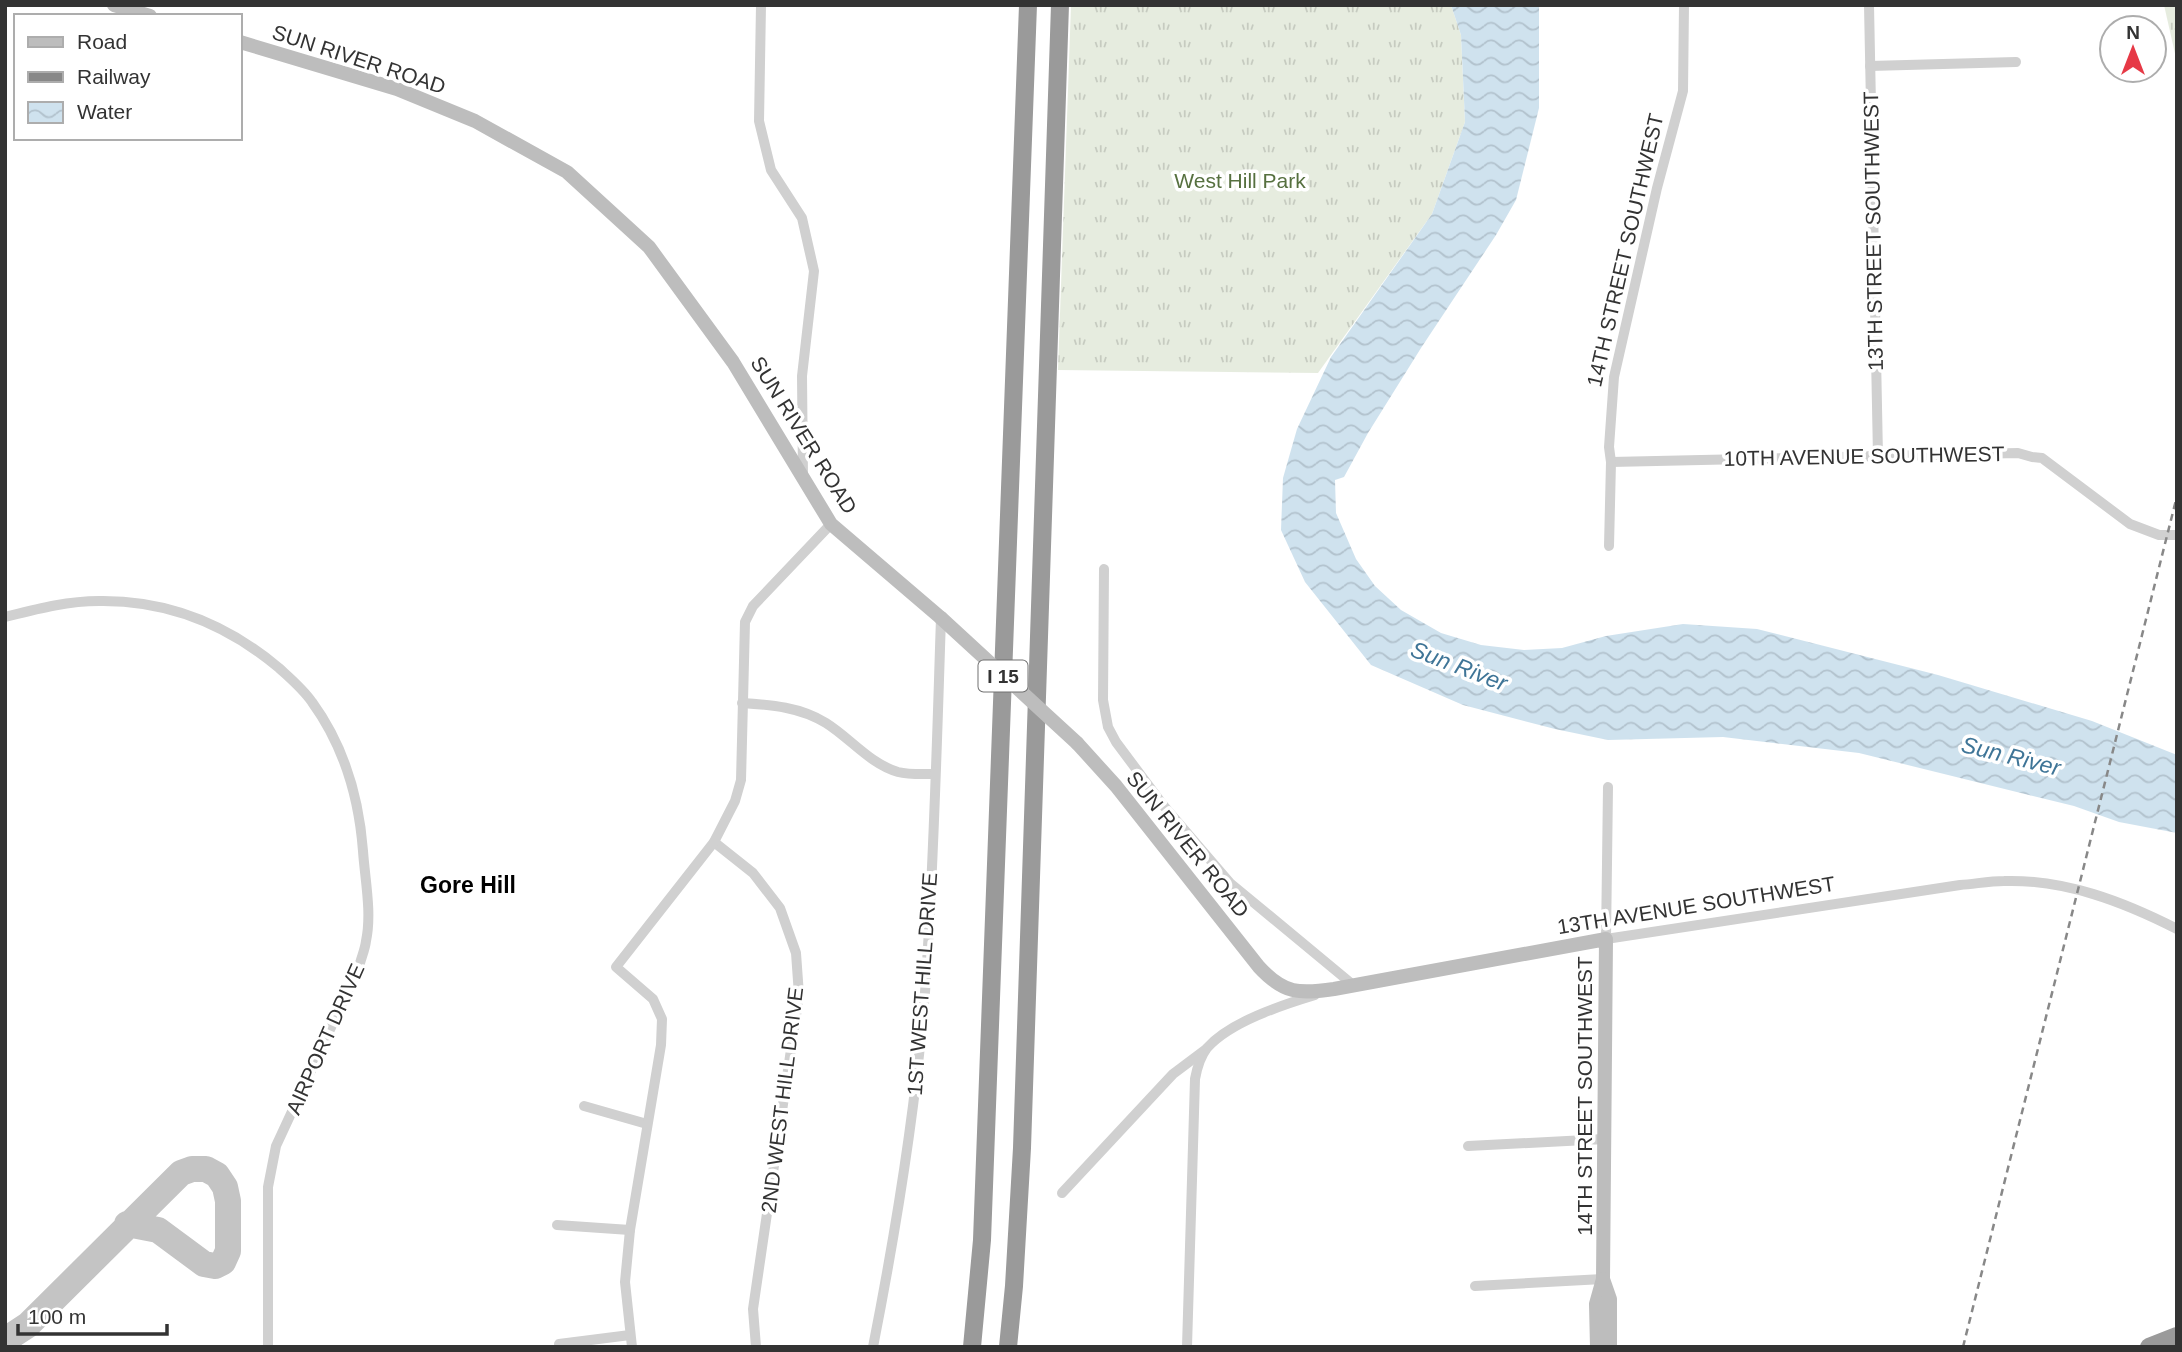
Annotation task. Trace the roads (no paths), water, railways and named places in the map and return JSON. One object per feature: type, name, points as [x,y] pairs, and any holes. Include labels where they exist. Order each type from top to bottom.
[{"type":"highway","name":"I 15","points":[[972,1347],[982,1240],[1028,5]]},
{"type":"highway","name":"I 15","points":[[1008,1347],[1022,1149],[1060,5]]},
{"type":"highway","points":[[2149,1347],[2177,1336]]},
{"type":"street","points":[[114,5],[143,14]]},
{"type":"street","points":[[761,5],[759,121],[771,170],[802,218],[814,271],[802,376],[803,477]]},
{"type":"street","name":"14TH STREET SOUTHWEST","points":[[1609,546],[1609,447],[1614,377],[1657,188],[1683,91],[1684,5]]},
{"type":"street","name":"13TH STREET SOUTHWEST","points":[[1869,5],[1878,456]]},
{"type":"street","name":"SUN RIVER ROAD","points":[[242,43],[397,89],[475,121],[567,172],[649,247],[733,362],[831,524],[942,618],[1077,743],[1115,786],[1271,980],[1305,993],[1334,989]]},
{"type":"street","points":[[1870,66],[2016,62]]},
{"type":"street","name":"10TH AVENUE SOUTHWEST","points":[[1611,462],[2018,453],[2042,458],[2130,524],[2158,534],[2177,535]]},
{"type":"street","points":[[632,1347],[625,1282],[630,1230],[662,1045],[663,1019],[653,999],[616,967],[715,842],[735,802],[740,780],[745,622],[753,606],[831,524]]},
{"type":"street","points":[[1104,569],[1103,700],[1108,727],[1116,742],[1163,805],[1230,883],[1352,984]]},
{"type":"street","name":"AIRPORT DRIVE","points":[[5,617],[69,603],[124,601],[173,610],[198,618],[225,630],[266,657],[296,683],[313,703],[341,753],[361,823],[368,924],[366,941],[359,967],[276,1146],[271,1164],[268,1187],[268,1347]]},
{"type":"street","name":"1ST WEST HILL DRIVE","points":[[873,1347],[892,1250],[914,1101],[925,979],[942,618]]},
{"type":"street","points":[[742,704],[780,705],[798,710],[825,723],[894,771],[936,774]]},
{"type":"street","name":"14TH STREET SOUTHWEST","points":[[1597,1347],[1596,1304],[1603,1279],[1608,787]]},
{"type":"street","name":"2ND WEST HILL DRIVE","points":[[715,842],[753,873],[780,908],[796,953],[799,995],[753,1309],[756,1347]]},
{"type":"street","name":"13TH AVENUE SOUTHWEST","points":[[1062,1193],[1173,1074],[1224,1033],[1275,1007],[1352,984],[1606,939],[1953,886],[2005,881],[2053,884],[2095,895],[2136,908],[2177,929]]},
{"type":"street","points":[[1187,1347],[1195,1079],[1198,1063],[1206,1049]]},
{"type":"street","points":[[584,1106],[647,1124]]},
{"type":"street","points":[[1468,1146],[1605,1139]]},
{"type":"street","points":[[556,1225],[630,1230]]},
{"type":"street","points":[[1475,1286],[1603,1279]]},
{"type":"street","name":"14TH STREET SOUTHWEST","points":[[1603,1279],[1610,1299],[1610,1347]]},
{"type":"street","points":[[559,1344],[630,1335]]},
{"type":"water","name":"Sun River","points":[[1451,5],[1539,5],[1539,108],[1516,200],[1368,433],[1344,477],[1335,480],[1336,513],[1356,559],[1375,586],[1401,610],[1441,633],[1481,645],[1524,650],[1562,648],[1606,636],[1683,624],[1757,629],[1938,675],[2092,721],[2177,755],[2177,833],[2119,822],[2074,806],[1859,753],[1723,737],[1608,740],[1555,729],[1463,705],[1371,665],[1305,582],[1281,530],[1283,478],[1297,429],[1331,357],[1432,214],[1465,122],[1461,35]]},
{"type":"railway","points":[[1963,1347],[2177,496]]},
{"type":"district","name":"Gore Hill","points":[[468,885]]},
{"type":"park label","name":"West Hill Park","points":[[1240,180]]}]
